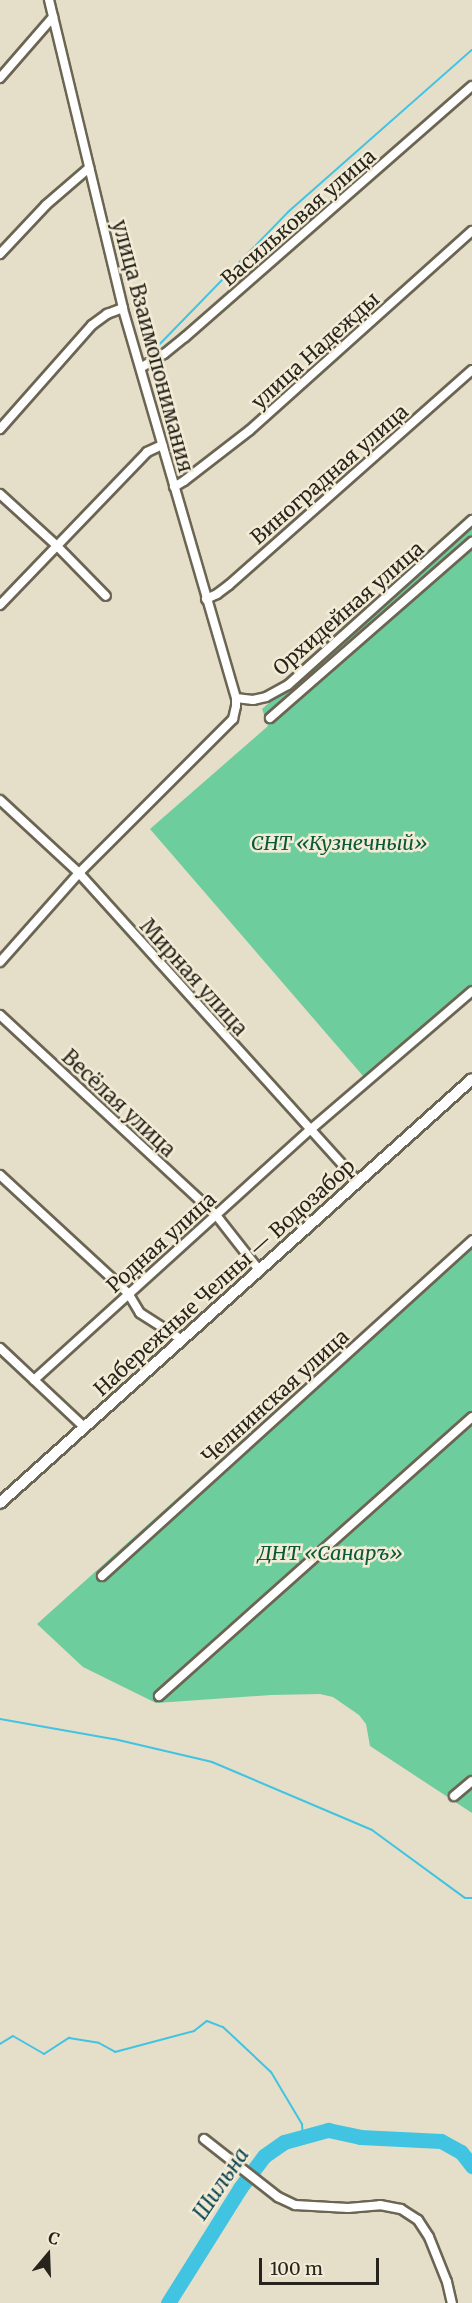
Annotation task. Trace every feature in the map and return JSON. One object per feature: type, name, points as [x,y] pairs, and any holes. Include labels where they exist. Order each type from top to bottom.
[{"type":"main road","name":"Набережные Челны — Водозабор","points":[[0,1502],[472,1079]]},
{"type":"street","name":"улица Взаимопонимания","points":[[49,0],[123,308],[142,367],[162,445],[236,698]]},
{"type":"street","points":[[0,78],[53,17]]},
{"type":"street","name":"Васильковая улица","points":[[142,367],[186,337],[472,86]]},
{"type":"street","points":[[0,254],[46,205],[89,168]]},
{"type":"street","name":"улица Надежды","points":[[174,487],[184,482],[250,430],[472,231]]},
{"type":"street","points":[[0,429],[92,325],[107,314],[123,308]]},
{"type":"street","name":"Виноградная улица","points":[[206,599],[229,585],[472,370]]},
{"type":"street","points":[[0,605],[147,452],[162,445]]},
{"type":"street","points":[[0,494],[56,545],[106,596]]},
{"type":"street","name":"Орхидейная улица","points":[[236,698],[253,700],[267,697],[288,685],[472,520]]},
{"type":"street","points":[[270,718],[472,542]]},
{"type":"street","points":[[0,962],[79,873],[233,719],[236,698]]},
{"type":"street","name":"Мирная улица","points":[[0,800],[79,873],[358,1182]]},
{"type":"street","name":"Родная улица","points":[[34,1380],[310,1130],[472,991]]},
{"type":"street","name":"Весёлая улица","points":[[0,1015],[216,1215],[259,1270]]},
{"type":"street","points":[[0,1175],[128,1293],[140,1313],[181,1339]]},
{"type":"street","name":"Челнинская улица","points":[[102,1576],[472,1240]]},
{"type":"street","points":[[0,1348],[84,1427]]},
{"type":"street","points":[[159,1696],[472,1417]]},
{"type":"street","points":[[454,1796],[472,1781]]},
{"type":"street","points":[[204,2139],[267,2188],[294,2205],[348,2208],[380,2205],[401,2209],[418,2220],[429,2237],[447,2282],[452,2303]]},
{"type":"green space","name":"СНТ «Кузнечный»","points":[[472,527],[472,993],[370,1084],[150,829],[268,726],[262,709]]},
{"type":"green space","name":"ДНТ «Санаръ»","points":[[472,1234],[472,1813],[370,1746],[366,1724],[359,1715],[333,1697],[320,1694],[271,1695],[156,1703],[83,1667],[37,1624]]},
{"type":"waterway","points":[[153,351],[288,212],[472,50]]},
{"type":"waterway","points":[[0,1719],[114,1739],[212,1762],[372,1830],[465,1898],[472,1898]]},
{"type":"waterway","points":[[0,2044],[13,2036],[44,2054],[69,2038],[99,2043],[115,2052],[194,2031],[207,2021],[223,2027],[271,2072],[302,2124],[303,2137]]},
{"type":"waterway","name":"Шильна","points":[[168,2303],[240,2188],[264,2156],[284,2142],[328,2130],[360,2137],[441,2141],[461,2152],[472,2166]]}]
